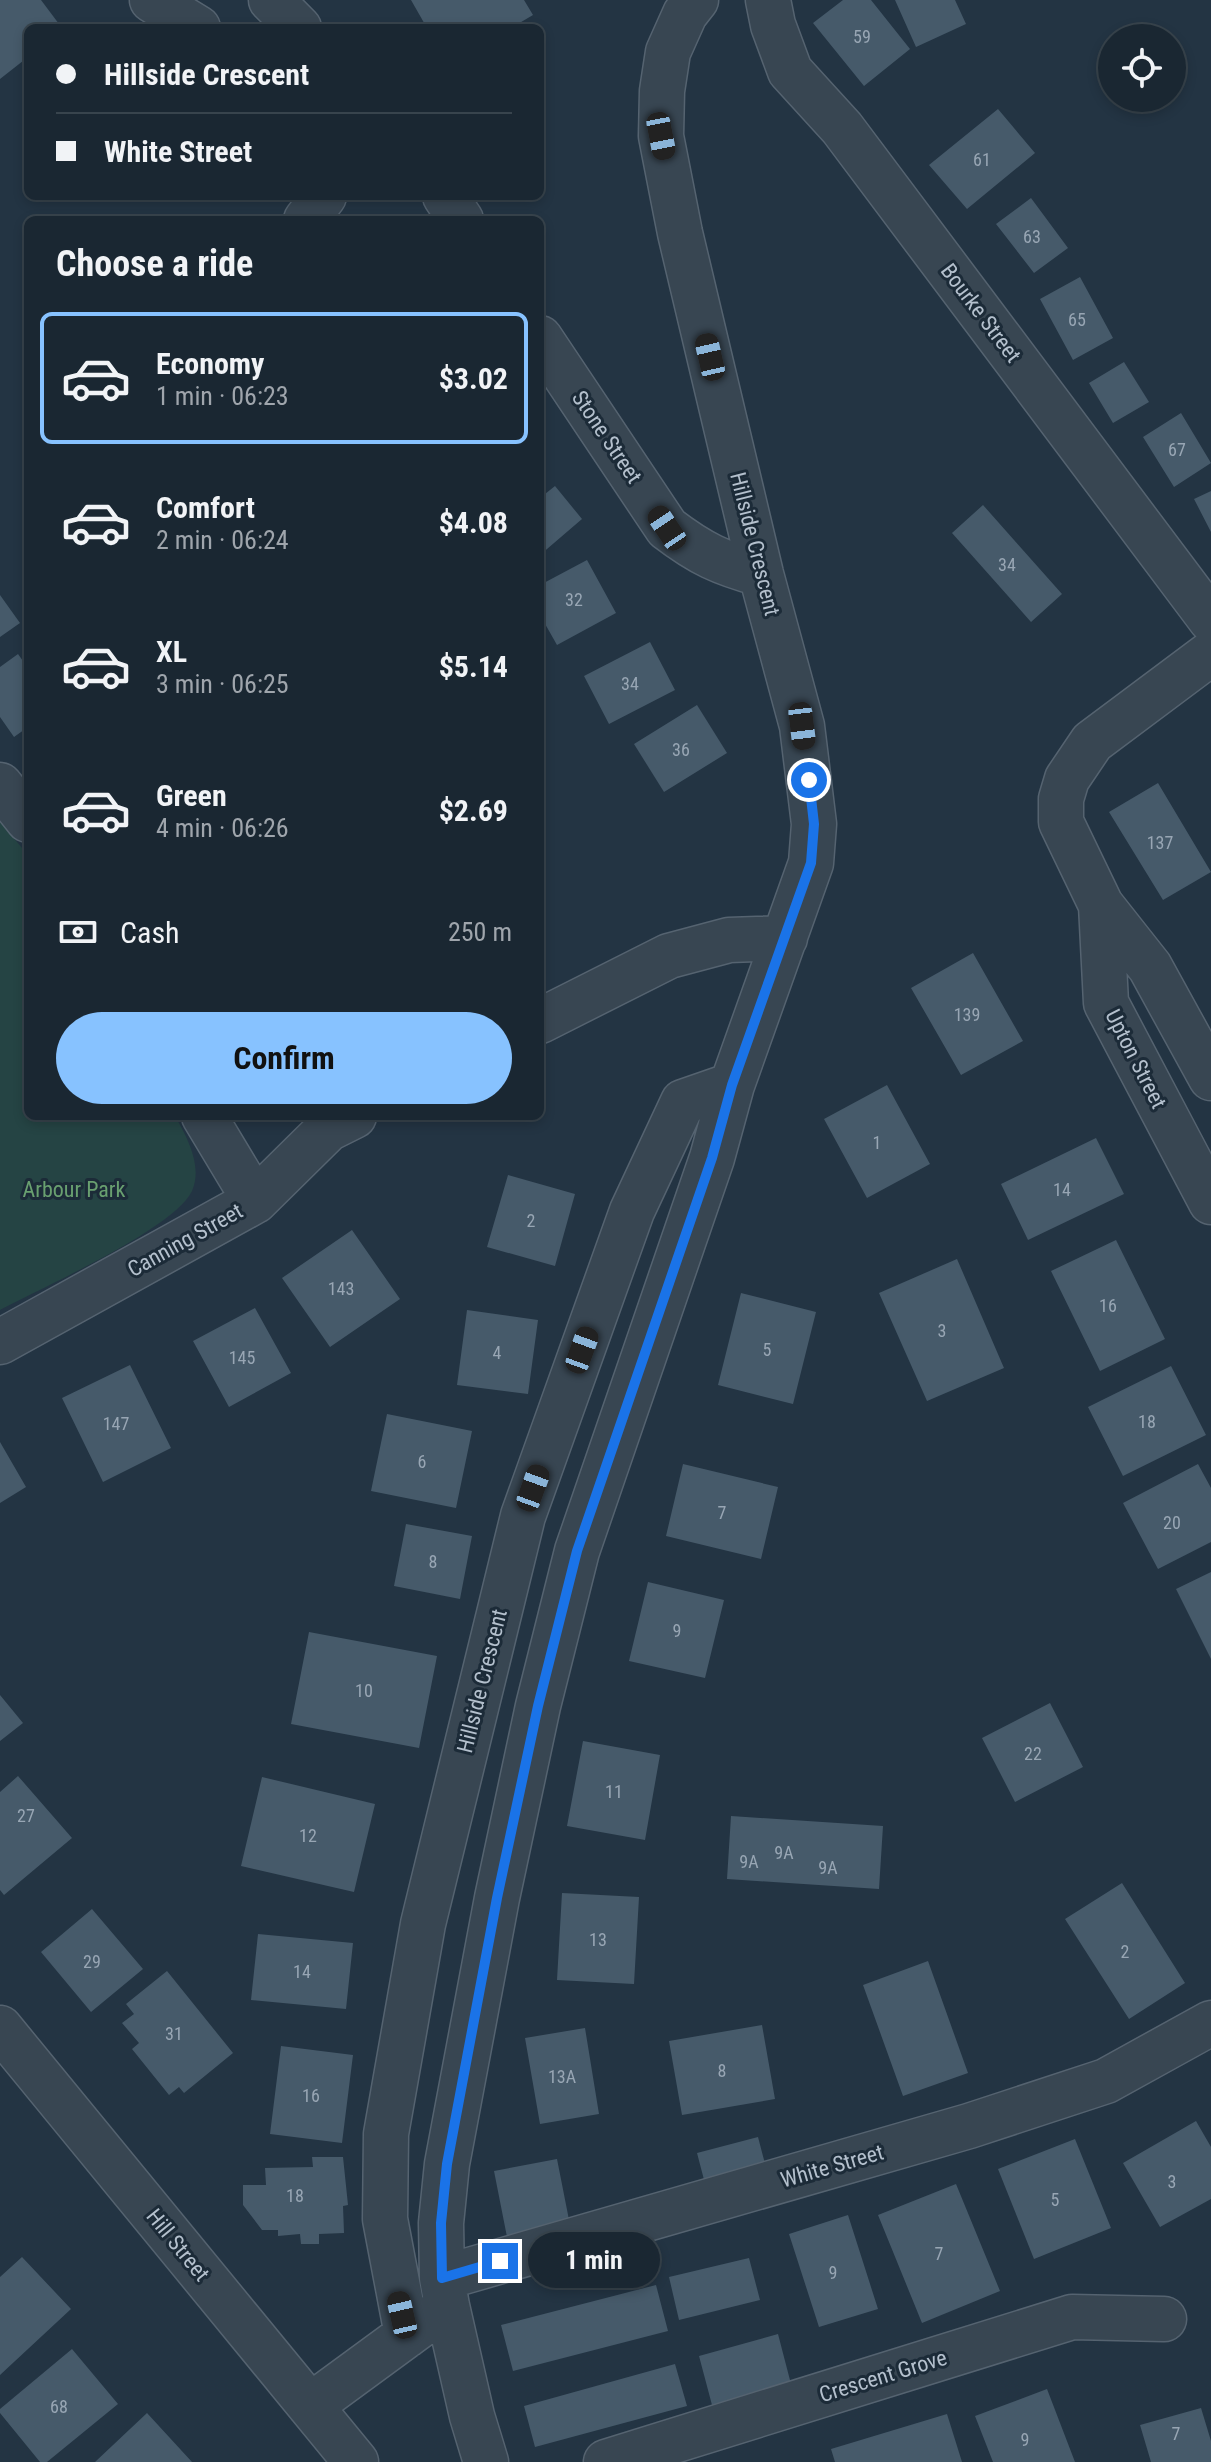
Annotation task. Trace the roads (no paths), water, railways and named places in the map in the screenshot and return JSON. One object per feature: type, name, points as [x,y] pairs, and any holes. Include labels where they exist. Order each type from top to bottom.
[{"type":"street","points":[[152,0],[191,24]]},
{"type":"street","points":[[271,0],[295,24]]},
{"type":"street","name":"Hillside Crescent","points":[[486,2462],[472,2416],[444,2292],[441,2223],[447,2164],[497,1898],[538,1706],[577,1551],[712,1158],[732,1085],[811,863],[814,824],[802,726],[761,574],[680,233],[661,136],[662,91],[668,52],[685,14],[696,0]]},
{"type":"street","name":"Bourke Street","points":[[768,0],[773,25],[790,71],[842,128],[1211,620]]},
{"type":"street","name":"Stone Street","points":[[544,344],[667,528],[693,548],[721,563],[761,574]]},
{"type":"street","name":"Upton Street","points":[[1211,653],[1092,742],[1067,779],[1061,799],[1061,822],[1101,905],[1150,967],[1211,1078]]},
{"type":"street","points":[[0,785],[24,815]]},
{"type":"street","name":"Upton Street","points":[[1101,905],[1106,1003],[1211,1202]]},
{"type":"street","points":[[544,1019],[669,956],[729,940],[785,938]]},
{"type":"street","name":"Hillside Crescent","points":[[407,2335],[385,2219],[386,2134],[423,1924],[523,1516],[632,1211],[683,1102],[732,1085]]},
{"type":"street","points":[[206,1120],[255,1201]]},
{"type":"street","name":"Canning Street","points":[[0,1342],[255,1201],[328,1129],[346,1120]]},
{"type":"street","name":"White Street","points":[[310,2406],[407,2335],[444,2292],[1106,2081],[1211,2023]]},
{"type":"street","name":"Hill Street","points":[[0,2028],[356,2462]]},
{"type":"street","name":"Crescent Grove","points":[[606,2462],[1072,2317],[1164,2319]]},
{"type":"park label","name":"Arbour Park","points":[[74,1189]]}]
